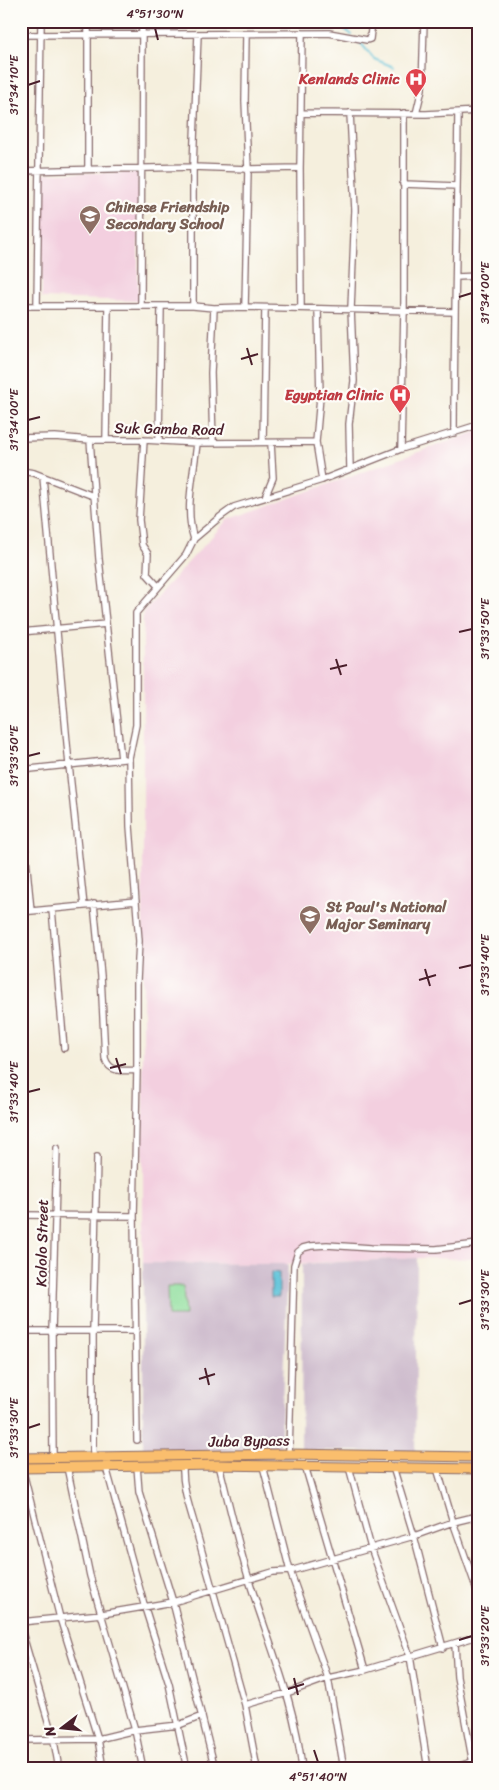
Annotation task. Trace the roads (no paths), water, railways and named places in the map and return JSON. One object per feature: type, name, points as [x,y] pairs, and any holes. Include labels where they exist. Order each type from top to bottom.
[{"type":"main road","name":"Juba Bypass","points":[[21,1458],[289,1454],[478,1457]]},
{"type":"main road","name":"Juba Bypass","points":[[22,1468],[219,1465],[478,1468]]},
{"type":"street","points":[[37,305],[41,21]]},
{"type":"street","points":[[88,21],[88,169]]},
{"type":"street","points":[[141,306],[142,21]]},
{"type":"street","points":[[21,35],[329,33],[367,40],[372,35],[372,21]]},
{"type":"street","points":[[416,114],[422,89],[424,21]]},
{"type":"street","points":[[300,113],[416,114],[476,111],[477,21]]},
{"type":"street","points":[[300,308],[302,33]]},
{"type":"street","points":[[193,306],[193,167],[198,34]]},
{"type":"street","points":[[245,307],[248,169],[245,101],[246,34]]},
{"type":"street","points":[[350,113],[355,210],[351,309],[354,381],[349,424],[350,469]]},
{"type":"street","points":[[454,433],[454,312],[457,277],[458,113]]},
{"type":"street","points":[[401,450],[404,310],[404,114]]},
{"type":"street","points":[[21,171],[193,167],[300,168]]},
{"type":"street","points":[[403,184],[457,186]]},
{"type":"street","points":[[457,277],[478,276]]},
{"type":"street","points":[[21,306],[193,306],[214,308],[245,307],[454,312]]},
{"type":"street","points":[[106,440],[108,306]]},
{"type":"street","points":[[159,441],[161,306]]},
{"type":"street","points":[[213,443],[211,373],[214,308]]},
{"type":"street","points":[[263,442],[265,308]]},
{"type":"street","points":[[318,309],[320,397],[316,442],[322,480]]},
{"type":"street","points":[[137,1440],[134,1216],[138,1070],[136,1003],[139,941],[130,826],[129,758],[136,725],[136,613],[186,555],[194,539],[234,507],[322,480],[401,450],[478,425]]},
{"type":"street","name":"Suk Gamba Road","points":[[21,438],[55,437],[90,440],[144,440],[197,444],[316,442]]},
{"type":"street","points":[[90,440],[93,496],[121,759]]},
{"type":"street","points":[[144,440],[139,520],[142,545],[148,554],[147,574],[158,586]]},
{"type":"street","points":[[265,497],[273,478],[271,442]]},
{"type":"street","points":[[194,539],[189,525],[197,444]]},
{"type":"street","points":[[21,471],[34,472],[93,496]]},
{"type":"street","points":[[43,477],[69,765],[84,906]]},
{"type":"street","points":[[21,632],[106,624]]},
{"type":"street","points":[[21,770],[129,758]]},
{"type":"street","points":[[21,805],[31,911]]},
{"type":"street","points":[[21,912],[136,900]]},
{"type":"street","points":[[94,904],[101,976],[106,1064],[112,1069],[138,1070]]},
{"type":"street","points":[[52,909],[64,1048]]},
{"type":"street","points":[[21,1028],[24,1048]]},
{"type":"street","name":"Kololo Street","points":[[53,1458],[52,1331],[57,1148]]},
{"type":"street","points":[[93,1457],[94,1216],[97,1157]]},
{"type":"street","points":[[21,1215],[134,1216]]},
{"type":"street","points":[[289,1454],[294,1265],[298,1252],[311,1246],[327,1245],[436,1249],[478,1244]]},
{"type":"street","points":[[21,1331],[136,1331]]},
{"type":"street","points":[[219,1465],[249,1581],[287,1694],[300,1746],[302,1769]]},
{"type":"street","points":[[137,1466],[140,1492],[173,1602],[215,1769]]},
{"type":"street","points":[[183,1466],[184,1493],[191,1508],[245,1705],[257,1769]]},
{"type":"street","points":[[263,1466],[290,1571],[328,1678],[344,1769]]},
{"type":"street","points":[[306,1466],[365,1670]]},
{"type":"street","points":[[106,1467],[145,1608],[170,1684],[187,1769]]},
{"type":"street","points":[[349,1467],[371,1548],[410,1656],[428,1769]]},
{"type":"street","points":[[22,1468],[60,1618],[98,1739],[103,1769]]},
{"type":"street","points":[[67,1468],[90,1576],[135,1730],[143,1769]]},
{"type":"street","points":[[392,1468],[414,1536],[443,1648]]},
{"type":"street","points":[[437,1468],[478,1594]]},
{"type":"street","points":[[21,1622],[102,1614],[173,1602],[249,1581],[273,1572],[290,1571],[332,1560],[478,1516]]},
{"type":"street","points":[[21,1629],[54,1741],[60,1769]]},
{"type":"street","points":[[245,1705],[287,1694],[328,1678],[365,1670],[478,1636]]},
{"type":"street","points":[[455,1644],[457,1678],[476,1761],[474,1769]]},
{"type":"street","points":[[23,1740],[98,1739],[135,1730],[179,1725],[202,1716]]},
{"type":"street","points":[[21,1728],[23,1740],[21,1746]]},
{"type":"street","points":[[450,1769],[476,1761]]},
{"type":"water","points":[[271,1272],[279,1273],[279,1297],[271,1297]]},
{"type":"waterway","points":[[334,21],[352,35]]},
{"type":"waterway","points":[[359,41],[374,59],[394,67]]},
{"type":"place","name":"Kenlands Clinic","points":[[416,98]]},
{"type":"place","name":"Chinese Friendship Secondary School","points":[[90,235]]},
{"type":"place","name":"Egyptian Clinic","points":[[400,414]]},
{"type":"place","name":"St Paul's National Major Seminary","points":[[310,935]]}]
